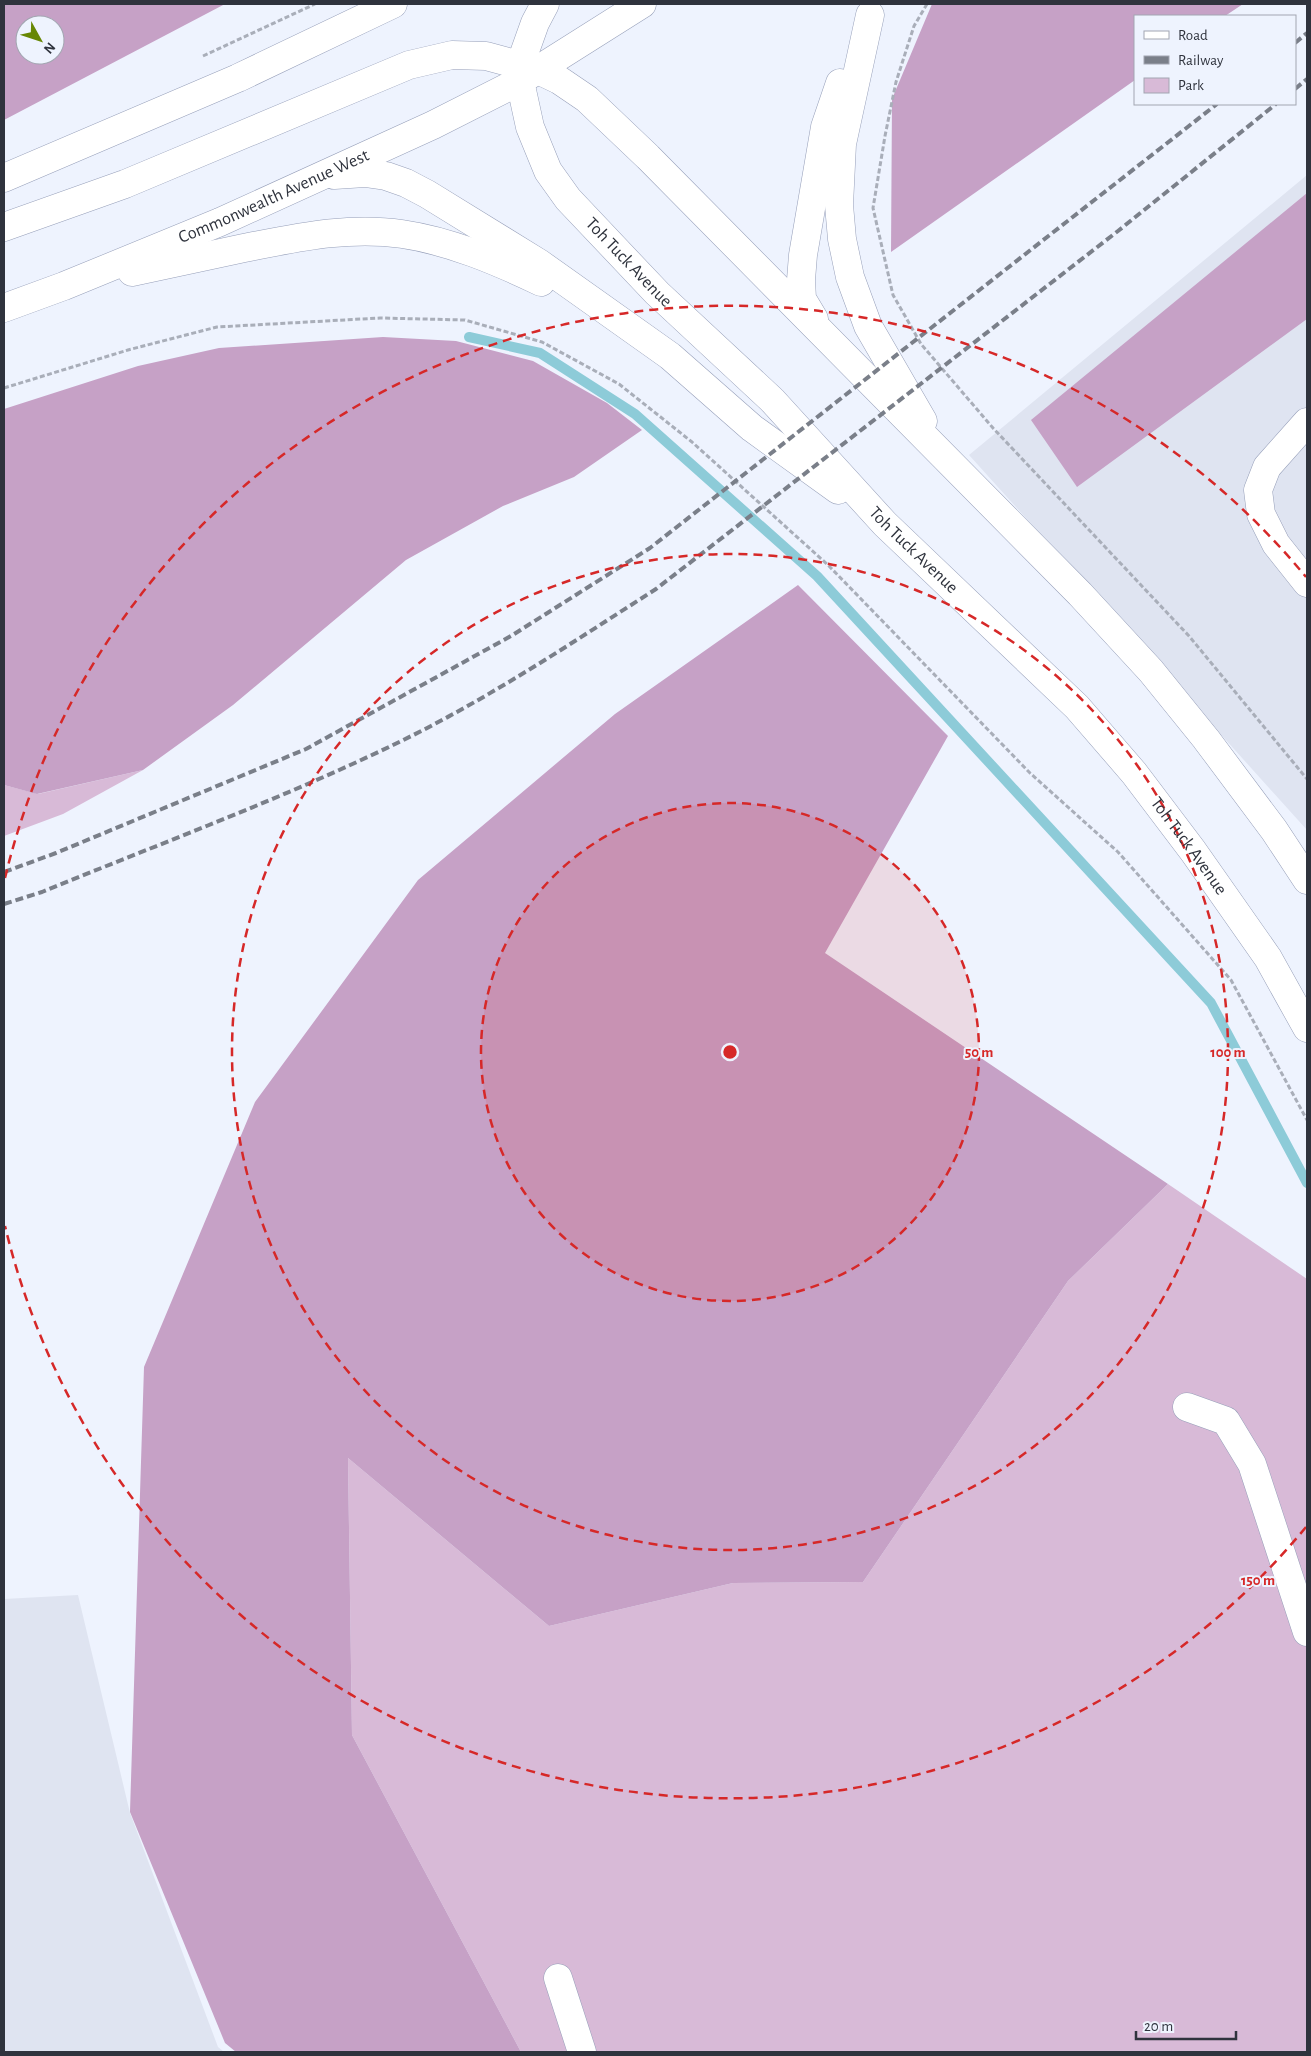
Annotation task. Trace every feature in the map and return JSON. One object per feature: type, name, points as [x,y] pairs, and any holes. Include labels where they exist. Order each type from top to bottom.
[{"type":"main road","points":[[4,178],[238,78],[393,4]]},
{"type":"main road","points":[[526,72],[535,23],[545,4]]},
{"type":"main road","name":"Commonwealth Avenue West","points":[[4,308],[64,286],[220,222],[433,125],[642,4]]},
{"type":"main road","points":[[835,346],[813,318],[802,298],[802,255],[825,127],[839,86],[873,9]]},
{"type":"main road","points":[[873,9],[842,144],[839,205],[842,239],[850,277],[868,326],[943,456]]},
{"type":"main road","points":[[4,227],[125,184],[409,65],[452,55],[486,56],[526,72],[559,80],[587,99],[648,157],[1080,594],[1151,671],[1206,739],[1268,822],[1307,880]]},
{"type":"main road","name":"Toh Tuck Avenue","points":[[526,72],[530,126],[548,171],[568,199],[657,293],[772,400],[885,524],[1077,707],[1134,772],[1193,851],[1268,958],[1307,1028]]},
{"type":"main road","points":[[323,176],[365,173],[386,176],[406,183],[539,262],[670,356],[752,428],[885,524]]},
{"type":"main road","points":[[64,286],[312,234],[355,231],[402,234],[450,246],[502,263],[621,320]]},
{"type":"main road","points":[[1307,422],[1267,467],[1258,490],[1261,514],[1276,544],[1307,583]]},
{"type":"main road","points":[[1187,1407],[1226,1421],[1252,1464],[1307,1632]]},
{"type":"main road","points":[[558,1978],[582,2052]]},
{"type":"path","points":[[927,4],[914,26],[896,82],[873,208],[893,295],[921,344],[993,428],[1189,636],[1307,779]]},
{"type":"path","points":[[4,388],[128,350],[218,327],[380,318],[465,320],[542,342],[619,384],[692,442],[828,566],[1030,773],[1118,852],[1231,980],[1307,1120]]},
{"type":"shaded area","points":[[4,4],[225,4],[4,120]]},
{"type":"shaded area","points":[[932,4],[1243,4],[1226,15],[1134,15],[1134,81],[891,252],[892,99]]},
{"type":"shaded area","points":[[1307,175],[1307,830],[969,455]]},
{"type":"shaded area","points":[[1307,193],[1307,319],[1077,487],[1031,420]]},
{"type":"shaded area","points":[[383,337],[456,341],[533,361],[607,403],[642,430],[574,477],[503,506],[406,560],[233,705],[143,770],[37,794],[4,785],[4,409],[138,366],[219,348]]},
{"type":"shaded area","points":[[798,585],[948,736],[825,953],[1168,1184],[1068,1281],[863,1582],[733,1583],[549,1626],[348,1458],[352,1735],[521,2052],[236,2052],[225,2043],[130,1812],[144,1367],[255,1102],[418,880],[615,714]]},
{"type":"shaded area","points":[[78,1595],[130,1813],[218,2047],[224,2052],[4,2052],[4,1599]]},
{"type":"green space","points":[[143,770],[63,814],[4,836],[4,785],[38,794]]},
{"type":"green space","points":[[1168,1184],[1307,1279],[1307,2052],[521,2052],[352,1735],[348,1458],[549,1626],[733,1583],[863,1582],[1068,1281]]},
{"type":"waterway","points":[[469,337],[540,353],[635,414],[817,576],[1211,1003],[1307,1183]]},
{"type":"railway","points":[[1296,42],[1307,33]]},
{"type":"railway","points":[[1296,88],[1307,79]]},
{"type":"railway","points":[[4,872],[56,853],[306,749],[511,636],[650,548],[1216,105]]},
{"type":"railway","points":[[4,904],[42,892],[174,839],[350,765],[461,710],[559,651],[656,589],[1118,231],[1275,105]]}]
